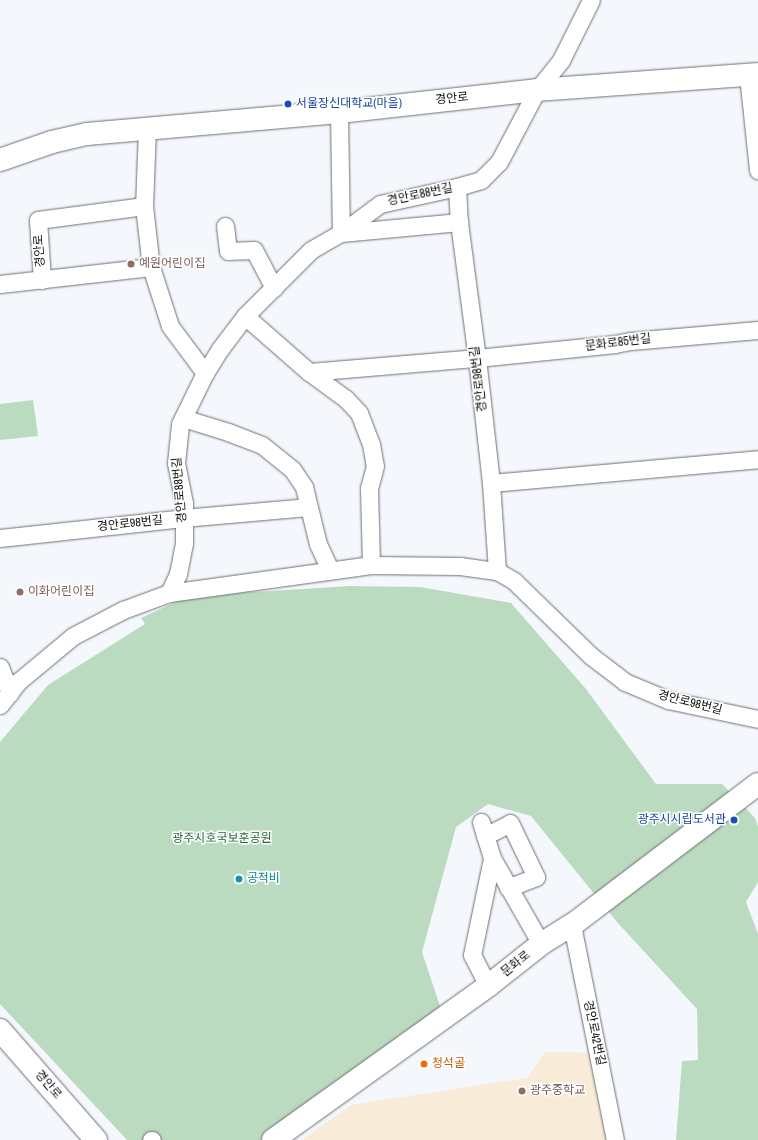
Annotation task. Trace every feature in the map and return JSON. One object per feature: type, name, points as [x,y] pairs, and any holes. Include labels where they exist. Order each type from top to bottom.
[{"type":"street","name":"경안로88번길","points":[[169,594],[178,574],[184,543],[184,503],[176,463],[180,424],[205,372],[220,349],[245,316],[312,250],[341,233],[380,204],[457,187],[481,180],[499,162],[537,90],[561,60],[591,0]]},
{"type":"street","name":"경안로","points":[[0,160],[52,142],[88,134],[339,112],[537,90],[753,74]]},
{"type":"street","points":[[753,74],[758,170]]},
{"type":"street","points":[[339,112],[341,233],[459,222]]},
{"type":"street","points":[[147,129],[144,206],[152,267],[170,326],[205,372]]},
{"type":"street","name":"경안로98번길","points":[[457,187],[459,222],[478,358],[491,482],[497,571]]},
{"type":"street","name":"경안로","points":[[144,206],[38,220],[42,280],[152,267]]},
{"type":"street","points":[[226,226],[228,251],[254,250],[274,288]]},
{"type":"street","points":[[0,284],[42,280]]},
{"type":"street","points":[[245,316],[310,372],[346,399],[359,413],[372,444],[375,466],[369,488],[371,565]]},
{"type":"street","name":"문화로85번길","points":[[310,372],[478,358],[615,344],[631,341],[758,330]]},
{"type":"street","points":[[183,418],[228,432],[262,445],[292,469],[304,486],[318,544],[330,570]]},
{"type":"street","points":[[491,482],[758,459]]},
{"type":"street","name":"경안로98번길","points":[[0,538],[183,518],[309,507]]},
{"type":"street","name":"경안로98번길","points":[[169,594],[371,565],[460,566],[497,571],[514,581],[591,656],[625,682],[668,700],[758,720]]},
{"type":"street","points":[[5,699],[19,681],[73,636],[123,610],[169,594]]},
{"type":"street","points":[[0,667],[5,699]]},
{"type":"street","name":"문화로","points":[[272,1140],[488,986],[541,944],[572,925],[758,784]]},
{"type":"street","points":[[508,888],[536,877],[510,823],[483,829],[492,858],[508,888],[541,944]]},
{"type":"street","points":[[488,986],[472,955],[492,858]]},
{"type":"street","name":"경안로42번길","points":[[572,925],[615,1140]]},
{"type":"street","name":"경안로","points":[[0,1030],[96,1140]]},
{"type":"shaded area","name":"광주중학교","points":[[545,1052],[599,1053],[612,1140],[302,1140],[351,1105],[527,1078]]},
{"type":"green space","points":[[33,400],[38,436],[0,440],[0,404]]},
{"type":"green space","name":"광주시호국보훈공원","points":[[350,586],[420,587],[511,603],[586,689],[656,784],[722,784],[755,818],[758,827],[758,882],[746,902],[758,934],[758,1140],[676,1140],[682,1061],[698,1060],[697,1009],[617,922],[531,816],[488,804],[456,827],[422,952],[442,1012],[268,1140],[127,1140],[0,1004],[0,742],[48,685],[145,624],[141,618],[188,596]]},
{"type":"place","name":"서울장신대학교(마을)","points":[[288,104]]},
{"type":"place","name":"예원어린이집","points":[[131,264]]},
{"type":"place","name":"이화어린이집","points":[[20,592]]},
{"type":"place","name":"광주시시립도서관","points":[[734,820]]},
{"type":"place","name":"공적비","points":[[239,879]]},
{"type":"place","name":"청석골","points":[[424,1064]]},
{"type":"place","name":"광주중학교","points":[[522,1091]]}]
